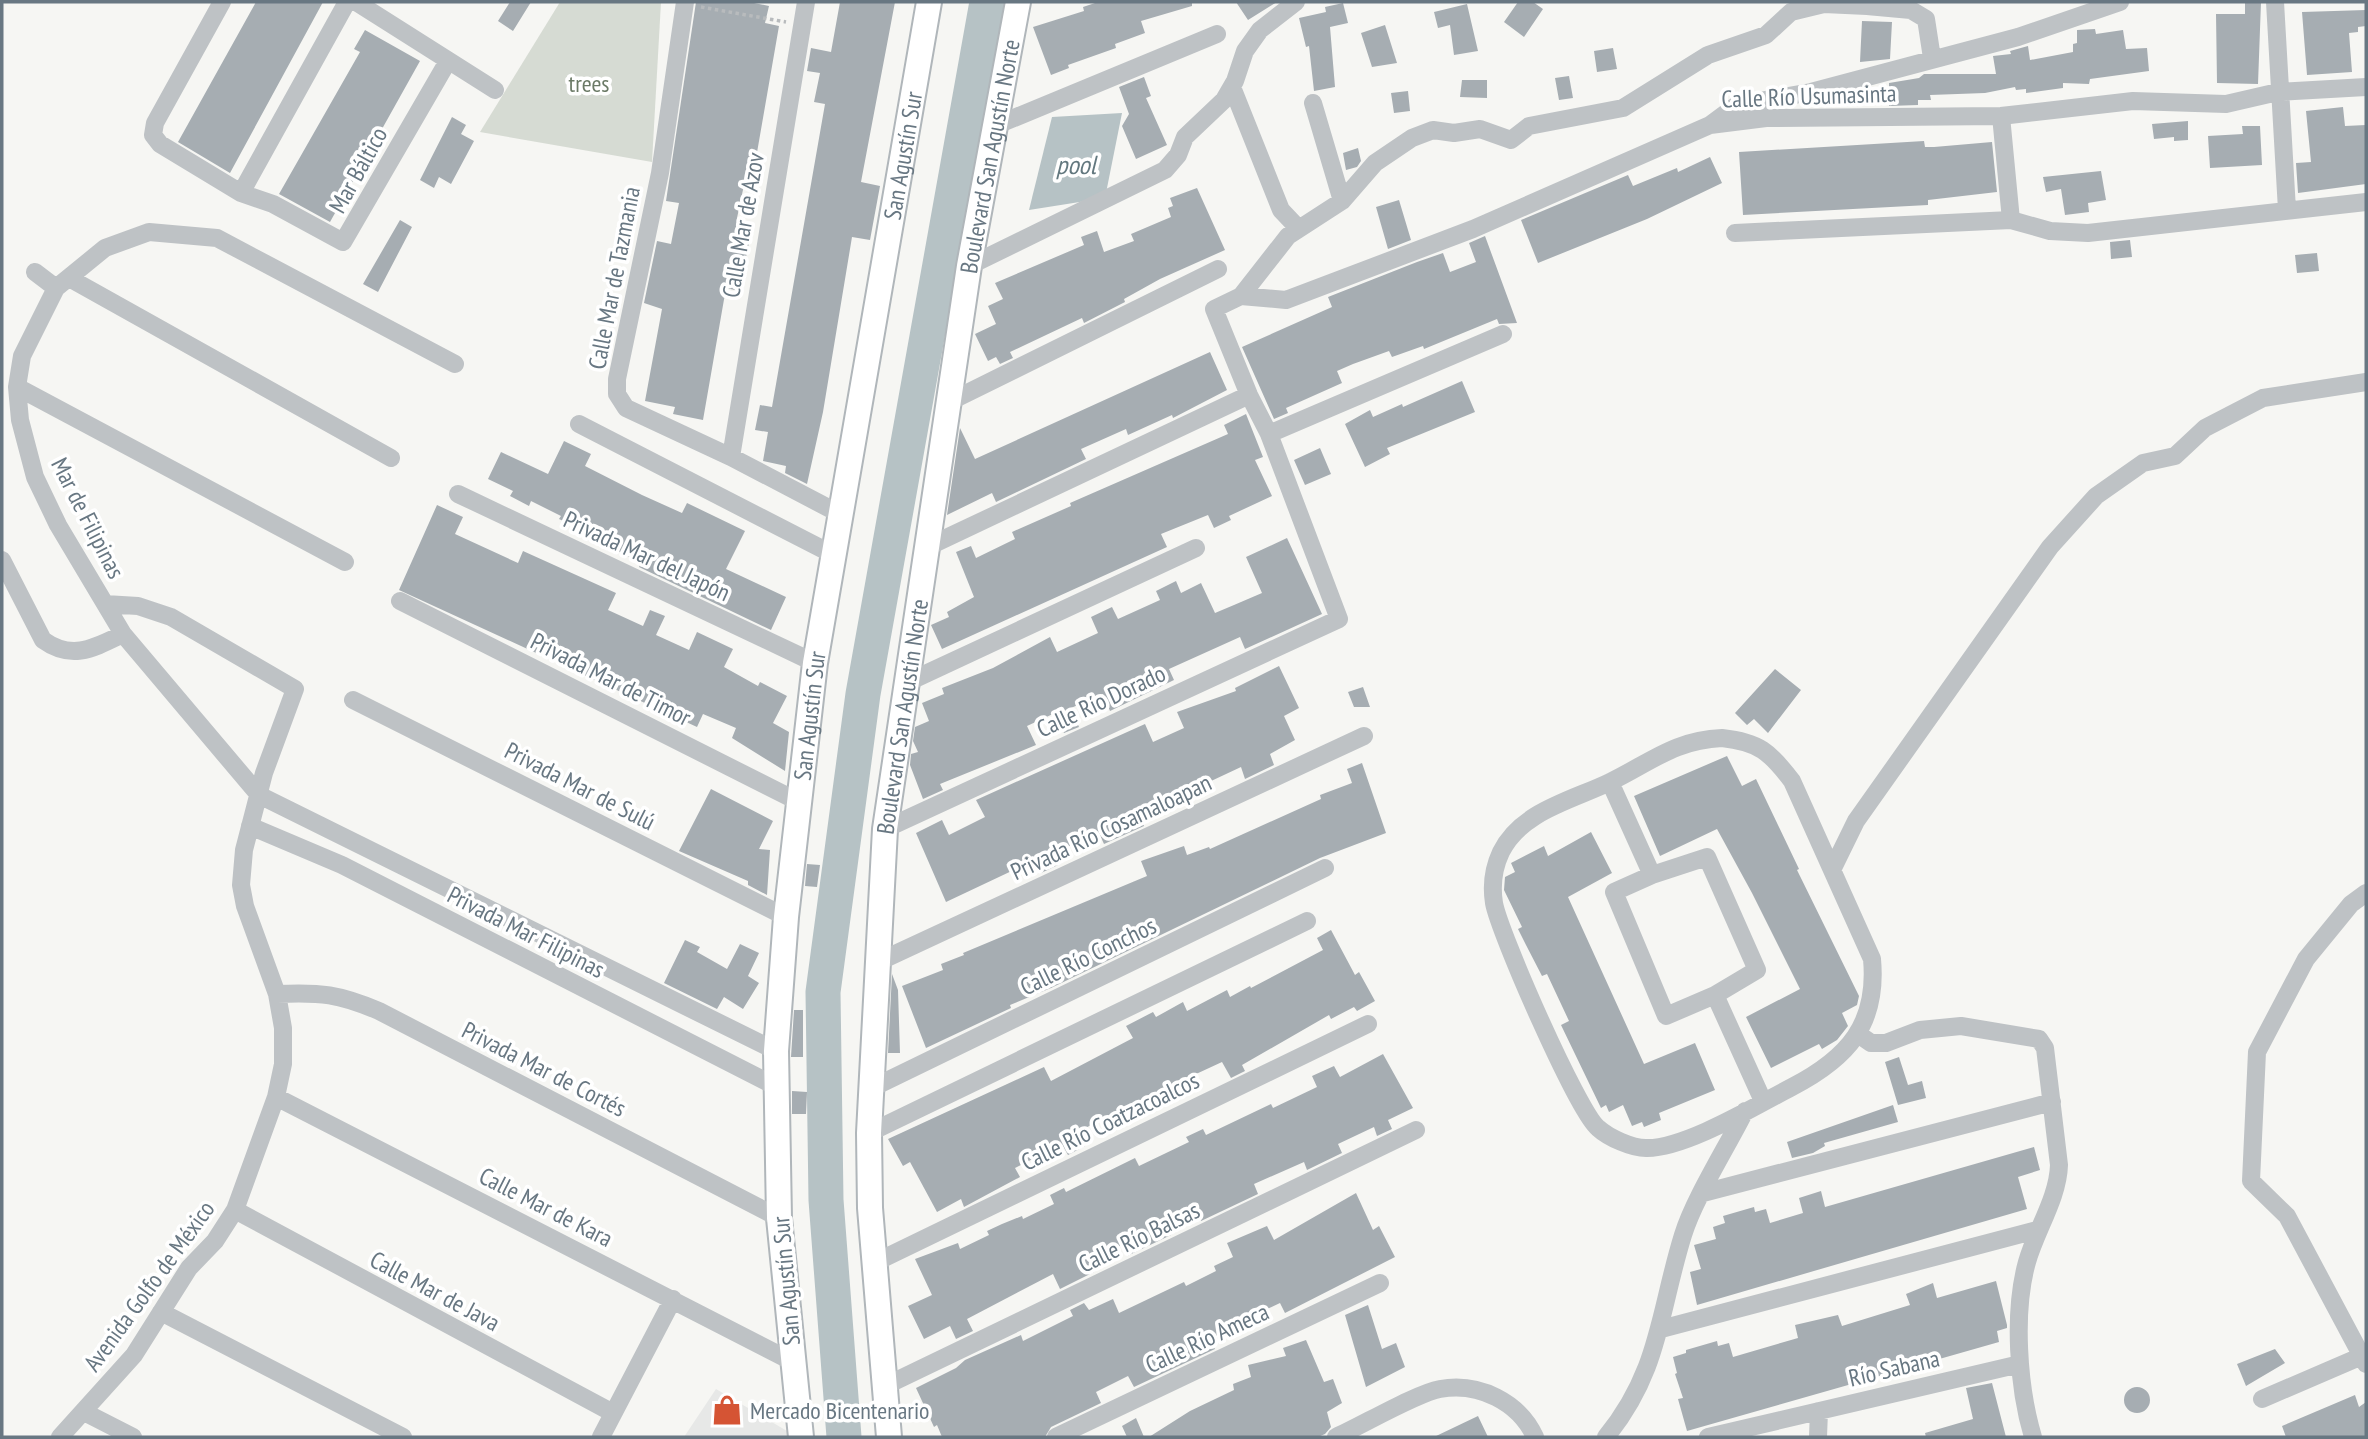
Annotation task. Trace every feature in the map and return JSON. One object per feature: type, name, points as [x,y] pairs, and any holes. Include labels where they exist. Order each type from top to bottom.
[{"type":"main road","name":"San Agustín Sur","points":[[801,1437],[779,1218],[776,1051],[786,917],[815,663],[929,2]]},
{"type":"main road","name":"Boulevard San Agustín Norte","points":[[889,1437],[874,1263],[869,1133],[885,829],[925,548],[951,401],[969,266],[1018,2]]},
{"type":"street","name":"Mar Báltico","points":[[222,2],[155,122],[153,135],[160,144],[241,193],[273,204],[343,242],[448,61]]},
{"type":"street","points":[[241,193],[347,2]]},
{"type":"street","points":[[356,2],[495,90]]},
{"type":"street","name":"Calle Mar de Azov","points":[[731,457],[806,2]]},
{"type":"street","points":[[969,266],[1165,170],[1178,155],[1185,137],[1224,100],[1232,87],[1245,51],[1260,30],[1296,2]]},
{"type":"street","points":[[1710,125],[1737,104],[1811,92],[2018,37],[2120,2]]},
{"type":"street","points":[[2275,2],[2278,92],[2287,211]]},
{"type":"street","name":"Calle Mar de Tazmania","points":[[685,3],[660,173],[617,379],[617,394],[626,408],[731,457],[840,514]]},
{"type":"street","points":[[1503,334],[1269,434],[1249,395],[1214,309],[1241,296],[1287,236],[1342,201],[1375,163],[1412,138],[1433,130],[1454,133],[1480,129],[1511,140],[1529,126],[1623,108],[1708,55],[1766,35],[1791,12],[1824,4],[1867,4],[1911,10],[1926,19],[1933,58]]},
{"type":"street","points":[[997,125],[1217,34]]},
{"type":"street","points":[[1232,87],[1281,210],[1299,229]]},
{"type":"street","name":"Calle Río Usumasinta","points":[[1241,296],[1286,300],[1472,229],[1710,125],[1766,118],[2001,116],[2133,101],[2226,104],[2278,92],[2366,88]]},
{"type":"street","points":[[1312,103],[1342,201]]},
{"type":"street","points":[[2001,116],[2011,220]]},
{"type":"street","points":[[1735,233],[2011,220],[2050,230],[2088,233],[2366,202]]},
{"type":"street","name":"Mar de Filipinas","points":[[259,795],[123,634],[58,525],[35,477],[20,420],[17,387],[22,356],[63,283],[105,248],[149,232],[217,238],[455,364]]},
{"type":"street","points":[[951,401],[1218,269]]},
{"type":"street","points":[[35,272],[63,283],[391,458]]},
{"type":"street","points":[[1832,870],[1856,821],[2050,547],[2096,496],[2143,463],[2175,456],[2205,428],[2247,403],[2366,382]]},
{"type":"street","points":[[17,387],[345,562]]},
{"type":"street","points":[[925,548],[1249,395]]},
{"type":"street","points":[[579,424],[834,555]]},
{"type":"street","name":"Calle Río Dorado","points":[[885,829],[1339,619],[1269,434]]},
{"type":"street","name":"Privada Mar del Japón","points":[[457,494],[815,663]]},
{"type":"street","points":[[906,683],[1196,548]]},
{"type":"street","points":[[2,560],[39,633],[55,648],[67,652],[88,651],[123,634]]},
{"type":"street","name":"Privada Mar de Timor","points":[[400,601],[799,802]]},
{"type":"street","name":"Avenida Golfo de México","points":[[60,1437],[134,1355],[189,1268],[215,1241],[235,1210],[276,1097],[283,1064],[277,994],[245,906],[241,886],[250,826],[295,689],[171,617],[138,606],[105,604]]},
{"type":"street","name":"Privada Mar de Sulú","points":[[353,700],[786,917]]},
{"type":"street","name":"Privada Río Cosamaloapan","points":[[878,962],[1364,736]]},
{"type":"street","points":[[1695,739],[1748,741],[1773,756],[1792,782],[1832,870],[1872,959],[1874,981],[1871,1003],[1858,1034],[1848,1049],[1820,1073],[1679,1142],[1646,1148],[1625,1143],[1596,1128],[1577,1095],[1500,931],[1492,876],[1502,850],[1521,826],[1553,806],[1610,782],[1695,739]]},
{"type":"street","points":[[1610,782],[1652,874]]},
{"type":"street","name":"Privada Mar Filipinas","points":[[259,795],[776,1051]]},
{"type":"street","name":"Privada Mar Filipinas","points":[[250,826],[342,865],[777,1087]]},
{"type":"street","points":[[1707,857],[1757,970],[1714,995],[1666,1016],[1614,892],[1652,874],[1707,857]]},
{"type":"street","name":"Calle Río Conchos","points":[[872,1088],[1325,868]]},
{"type":"street","points":[[2262,1399],[2364,1360],[2287,1216],[2251,1181],[2257,1052],[2306,959],[2351,904],[2366,893]]},
{"type":"street","points":[[869,1133],[1307,921]]},
{"type":"street","name":"Privada Mar de Cortés","points":[[277,994],[314,993],[343,996],[379,1012],[779,1218]]},
{"type":"street","points":[[1714,995],[1763,1101]]},
{"type":"street","name":"Calle Río Coatzacoalcos","points":[[874,1263],[1368,1024]]},
{"type":"street","points":[[1858,1034],[1871,1043],[1886,1043],[1920,1031],[1961,1026],[2039,1039],[2045,1048],[2059,1181],[2037,1230],[2026,1265],[2020,1364],[2033,1437]]},
{"type":"street","name":"Calle Mar de Kara","points":[[276,1097],[793,1362]]},
{"type":"street","points":[[1703,1193],[2052,1102]]},
{"type":"street","points":[[1606,1437],[1625,1413],[1649,1367],[1661,1329],[1683,1233],[1745,1111]]},
{"type":"street","name":"Calle Río Balsas","points":[[883,1387],[1416,1130]]},
{"type":"street","name":"Calle Mar de Java","points":[[235,1210],[613,1413]]},
{"type":"street","points":[[1661,1329],[2037,1230]]},
{"type":"street","name":"Calle Río Ameca","points":[[1056,1437],[1380,1283]]},
{"type":"street","points":[[601,1437],[674,1299]]},
{"type":"street","points":[[161,1312],[403,1437]]},
{"type":"street","name":"Río Sabana","points":[[1707,1437],[2020,1364]]},
{"type":"street","points":[[1336,1437],[1438,1389],[1465,1387],[1486,1392],[1507,1404],[1528,1422],[1535,1437]]},
{"type":"street","points":[[1818,1437],[1819,1411]]},
{"type":"street","points":[[84,1412],[133,1437]]},
{"type":"path","points":[[685,3],[802,25]]},
{"type":"shaded area","name":"Mercado Bicentenario","points":[[716,1389],[787,1431],[788,1437],[684,1437]]},
{"type":"green space","name":"trees","points":[[560,2],[661,2],[652,162],[480,132]]},
{"type":"water","name":"pool","points":[[1122,113],[1105,198],[1029,210],[1052,117]]},
{"type":"building","points":[[256,2],[323,2],[230,173],[178,142]]},
{"type":"building","points":[[510,2],[531,2],[513,31],[498,21]]},
{"type":"building","points":[[696,2],[749,2],[769,6],[765,23],[779,26],[751,187],[744,185],[737,218],[736,235],[750,238],[739,291],[726,288],[703,420],[673,414],[675,407],[645,401],[662,309],[644,303],[657,241],[671,244],[679,203],[666,201]]},
{"type":"building","points":[[840,2],[895,2],[861,182],[880,186],[870,240],[852,237],[823,412],[807,484],[785,473],[786,466],[763,461],[768,432],[755,430],[760,405],[772,407],[825,104],[814,102],[820,73],[807,71],[811,48],[831,52]]},
{"type":"building","points":[[1098,2],[1192,2],[1192,6],[1141,21],[1145,33],[1115,44],[1116,48],[1068,65],[1069,68],[1051,75],[1033,27],[1084,11],[1083,7]]},
{"type":"building","points":[[1236,2],[1277,2],[1248,20]]},
{"type":"building","points":[[1518,2],[1533,2],[1543,9],[1524,37],[1504,22]]},
{"type":"building","points":[[2245,2],[2261,2],[2258,84],[2217,83],[2216,14],[2245,14]]},
{"type":"building","points":[[1343,3],[1348,23],[1330,27],[1335,87],[1314,91],[1309,46],[1306,47],[1299,18],[1326,12],[1325,7]]},
{"type":"building","points":[[1467,4],[1478,51],[1454,55],[1450,25],[1438,28],[1434,12]]},
{"type":"building","points":[[2366,10],[2366,26],[2358,27],[2358,32],[2349,33],[2352,72],[2307,75],[2302,12]]},
{"type":"building","points":[[1862,21],[1892,22],[1890,59],[1860,62]]},
{"type":"building","points":[[1385,25],[1397,63],[1372,67],[1361,33]]},
{"type":"building","points":[[2095,29],[2096,34],[2123,30],[2126,49],[2147,48],[2149,71],[2090,79],[2089,84],[2063,83],[2063,88],[2026,93],[2026,89],[2016,90],[2015,87],[1985,93],[1930,95],[1931,100],[1918,100],[1918,105],[1889,106],[1889,83],[1919,78],[1924,74],[1996,74],[1993,56],[2011,54],[2010,51],[2028,46],[2030,60],[2073,52],[2073,44],[2077,43],[2077,30]]},
{"type":"building","points":[[365,30],[420,61],[330,222],[279,194],[360,52],[354,49]]},
{"type":"building","points":[[1613,48],[1617,69],[1597,72],[1594,51]]},
{"type":"building","points":[[1569,76],[1573,98],[1559,100],[1555,78]]},
{"type":"building","points":[[1144,77],[1151,96],[1146,98],[1167,145],[1136,159],[1122,126],[1129,114],[1119,87]]},
{"type":"building","points":[[1462,80],[1487,80],[1487,98],[1460,97]]},
{"type":"building","points":[[1408,91],[1410,111],[1394,113],[1391,93]]},
{"type":"building","points":[[2343,107],[2345,126],[2366,125],[2366,184],[2298,193],[2296,163],[2311,162],[2306,111]]},
{"type":"building","points":[[452,117],[466,125],[461,134],[474,141],[451,184],[439,177],[434,188],[420,180]]},
{"type":"building","points":[[2188,121],[2188,140],[2174,141],[2174,137],[2154,139],[2152,124]]},
{"type":"building","points":[[2242,126],[2260,126],[2262,165],[2210,168],[2208,136],[2243,134]]},
{"type":"building","points":[[1924,141],[1925,147],[1992,142],[1997,192],[1928,200],[1928,205],[1743,215],[1739,152]]},
{"type":"building","points":[[1358,148],[1361,161],[1357,167],[1346,170],[1343,153]]},
{"type":"building","points":[[1710,157],[1722,183],[1647,219],[1538,263],[1521,220],[1628,175],[1633,186],[1677,168],[1678,172]]},
{"type":"building","points":[[2101,171],[2106,200],[2088,203],[2089,212],[2065,215],[2061,189],[2046,192],[2043,177]]},
{"type":"building","points":[[1197,188],[1225,250],[1160,279],[1124,299],[1125,302],[1084,323],[1082,318],[1010,352],[1013,358],[1000,364],[996,357],[988,361],[975,334],[996,324],[988,306],[1003,299],[995,283],[1084,245],[1081,237],[1097,231],[1104,252],[1134,241],[1131,234],[1171,217],[1168,208],[1173,206],[1170,198]]},
{"type":"building","points":[[1399,200],[1411,240],[1388,249],[1376,207]]},
{"type":"building","points":[[400,220],[412,227],[378,292],[363,284]]},
{"type":"building","points":[[1485,236],[1517,323],[1499,324],[1497,319],[1424,349],[1423,346],[1392,357],[1389,351],[1353,364],[1337,371],[1342,383],[1286,408],[1288,413],[1274,419],[1242,347],[1332,307],[1328,297],[1417,262],[1443,253],[1450,272],[1476,262],[1469,243]]},
{"type":"building","points":[[2130,240],[2132,257],[2111,259],[2110,242]]},
{"type":"building","points":[[2317,253],[2319,271],[2297,273],[2295,255]]},
{"type":"building","points":[[1210,352],[1227,390],[1173,418],[1172,415],[1128,435],[1126,429],[1081,449],[1086,459],[996,502],[992,493],[947,515],[960,428],[975,459]]},
{"type":"building","points":[[1462,381],[1475,412],[1387,448],[1390,454],[1365,467],[1345,424],[1370,410],[1373,417]]},
{"type":"building","points":[[1246,414],[1263,457],[1255,460],[1272,496],[1229,516],[1231,520],[1214,528],[1208,515],[1161,534],[1167,547],[942,649],[931,625],[949,617],[947,612],[974,597],[956,552],[971,546],[976,558],[1015,539],[1012,532],[1071,506],[1070,503],[1228,434],[1224,425]]},
{"type":"building","points":[[564,441],[591,454],[585,466],[642,495],[682,513],[687,503],[745,531],[726,569],[786,597],[771,630],[639,567],[641,563],[575,529],[576,527],[559,519],[561,516],[531,501],[529,506],[510,496],[513,491],[488,479],[501,452],[548,474]]},
{"type":"building","points":[[1320,448],[1331,474],[1305,485],[1294,460]]},
{"type":"building","points":[[437,505],[463,517],[455,534],[518,563],[523,551],[616,593],[608,610],[643,626],[650,610],[665,616],[656,635],[689,650],[697,632],[733,649],[724,667],[758,686],[760,682],[787,696],[773,723],[789,732],[785,771],[732,738],[736,728],[703,714],[697,727],[399,590]]},
{"type":"building","points":[[1287,538],[1322,614],[1245,649],[1240,637],[1169,669],[1174,680],[1110,711],[1103,694],[1071,708],[1079,727],[1064,733],[1055,713],[1027,726],[1036,745],[940,784],[943,790],[923,799],[910,765],[911,754],[918,752],[913,741],[915,727],[929,721],[922,703],[944,694],[942,688],[993,668],[1050,637],[1057,652],[1098,633],[1091,617],[1112,607],[1118,619],[1160,600],[1156,591],[1176,581],[1181,593],[1201,583],[1215,613],[1262,593],[1246,557]]},
{"type":"building","points":[[1279,666],[1299,708],[1284,716],[1295,740],[1270,754],[1274,765],[1245,779],[1241,767],[1209,782],[1212,790],[1141,818],[1144,826],[1104,844],[1099,833],[1065,848],[1067,851],[1054,858],[1058,865],[1041,873],[1035,860],[946,902],[916,833],[942,820],[949,835],[985,817],[976,800],[1145,724],[1153,742],[1184,728],[1177,712],[1236,691],[1235,688]]},
{"type":"building","points":[[1775,669],[1801,690],[1768,733],[1754,719],[1747,725],[1735,713]]},
{"type":"building","points":[[1363,687],[1370,707],[1354,707],[1348,692]]},
{"type":"building","points":[[1727,756],[1742,786],[1756,779],[1859,996],[1857,1005],[1842,1013],[1848,1026],[1837,1040],[1822,1049],[1819,1044],[1771,1068],[1746,1017],[1800,989],[1752,893],[1717,829],[1660,856],[1634,796]]},
{"type":"building","points":[[1362,763],[1386,833],[1320,858],[1051,988],[1010,1005],[1011,1008],[926,1048],[902,986],[943,970],[941,964],[964,955],[963,953],[1147,876],[1141,861],[1184,846],[1187,855],[1209,847],[1210,849],[1321,799],[1320,795],[1352,783],[1347,769]]},
{"type":"building","points":[[711,789],[773,821],[759,849],[770,850],[767,895],[748,885],[748,881],[679,851]]},
{"type":"building","points":[[1591,832],[1612,873],[1568,897],[1644,1064],[1695,1043],[1715,1090],[1659,1113],[1661,1120],[1644,1127],[1642,1122],[1632,1126],[1623,1105],[1609,1112],[1606,1105],[1601,1108],[1561,1025],[1569,1021],[1547,974],[1542,976],[1518,929],[1522,927],[1504,890],[1505,877],[1515,872],[1511,863],[1544,846],[1548,856]]},
{"type":"building","points":[[807,864],[820,865],[817,887],[805,886]]},
{"type":"building","points":[[1331,930],[1355,975],[1359,972],[1375,1001],[1357,1011],[1354,1007],[1331,1019],[1329,1015],[1242,1065],[1245,1071],[1231,1078],[1222,1062],[1168,1087],[1172,1095],[1154,1105],[1150,1098],[1107,1119],[1106,1117],[1078,1132],[1085,1146],[1068,1155],[1062,1144],[1015,1168],[1020,1177],[964,1207],[961,1199],[937,1212],[910,1162],[903,1166],[888,1139],[1044,1067],[1051,1081],[1133,1038],[1126,1026],[1153,1012],[1156,1017],[1183,1002],[1187,1011],[1227,990],[1230,997],[1250,986],[1251,988],[1323,950],[1317,938]]},
{"type":"building","points":[[685,940],[700,947],[697,952],[727,969],[740,944],[759,953],[748,976],[759,983],[743,1009],[724,997],[717,1009],[664,983]]},
{"type":"building","points":[[892,974],[898,990],[900,1053],[888,1053]]},
{"type":"building","points":[[794,1010],[803,1010],[803,1057],[791,1057]]},
{"type":"building","points":[[1383,1054],[1413,1108],[1388,1120],[1392,1129],[1377,1136],[1374,1127],[1338,1144],[1342,1153],[1307,1170],[1304,1162],[1254,1184],[1258,1194],[1201,1221],[1196,1211],[1166,1225],[1171,1235],[1127,1256],[1122,1245],[1089,1261],[1094,1272],[1060,1289],[1053,1274],[967,1319],[973,1331],[956,1339],[950,1326],[924,1339],[908,1306],[932,1295],[915,1259],[958,1243],[960,1249],[989,1235],[987,1231],[1022,1216],[1023,1219],[1054,1204],[1050,1195],[1064,1188],[1066,1192],[1135,1158],[1139,1166],[1189,1142],[1186,1137],[1203,1129],[1206,1135],[1271,1104],[1273,1108],[1317,1087],[1312,1076],[1334,1066],[1340,1077]]},
{"type":"building","points":[[1899,1057],[1908,1085],[1922,1081],[1926,1098],[1898,1105],[1885,1062]]},
{"type":"building","points":[[792,1091],[807,1092],[806,1114],[792,1114]]},
{"type":"building","points":[[1893,1105],[1898,1122],[1824,1143],[1825,1146],[1813,1153],[1792,1158],[1787,1142]]},
{"type":"building","points":[[2034,1147],[2040,1170],[2018,1177],[2027,1209],[1697,1305],[1690,1272],[1701,1269],[1694,1245],[1716,1239],[1713,1227],[1725,1223],[1723,1216],[1754,1207],[1755,1212],[1766,1209],[1770,1223],[1803,1213],[1799,1198],[1821,1191],[1825,1207]]},
{"type":"building","points":[[1356,1193],[1373,1230],[1379,1226],[1395,1257],[1285,1313],[1280,1303],[1236,1324],[1239,1331],[1212,1343],[1215,1349],[1134,1387],[1128,1376],[1096,1392],[1101,1403],[1051,1427],[1045,1437],[942,1437],[937,1425],[934,1427],[916,1388],[956,1368],[965,1360],[1021,1335],[1023,1341],[1073,1316],[1070,1310],[1084,1303],[1089,1310],[1113,1299],[1119,1313],[1184,1282],[1186,1286],[1216,1271],[1214,1266],[1233,1257],[1227,1243],[1267,1226],[1274,1240]]},
{"type":"building","points":[[1996,1281],[2007,1325],[2007,1328],[1997,1331],[1999,1342],[1687,1431],[1678,1399],[1683,1398],[1673,1357],[1686,1353],[1686,1350],[1717,1341],[1718,1346],[1729,1343],[1733,1357],[1798,1338],[1795,1325],[1838,1315],[1842,1326],[1910,1305],[1906,1294],[1933,1283],[1937,1298]]},
{"type":"building","points":[[1368,1305],[1382,1349],[1396,1343],[1405,1367],[1366,1387],[1345,1315]]},
{"type":"building","points":[[1306,1340],[1324,1382],[1333,1379],[1342,1403],[1327,1412],[1331,1427],[1325,1434],[1318,1437],[1149,1437],[1190,1411],[1234,1390],[1233,1384],[1251,1377],[1248,1365],[1286,1356],[1283,1348]]},
{"type":"building","points":[[2275,1349],[2285,1363],[2246,1386],[2237,1364]]},
{"type":"building","points":[[1992,1383],[2006,1437],[1926,1437],[1925,1433],[1973,1419],[1966,1388]]},
{"type":"building","points":[[2137,1387],[2146,1391],[2150,1400],[2146,1409],[2137,1413],[2128,1409],[2124,1400],[2128,1391]]},
{"type":"building","points":[[2355,1395],[2359,1407],[2366,1402],[2366,1437],[2286,1437],[2282,1426]]},
{"type":"building","points":[[1478,1416],[1488,1437],[1434,1437]]},
{"type":"building","points":[[1136,1418],[1144,1437],[1127,1437],[1122,1426]]},
{"type":"waterway","points":[[844,1437],[826,1200],[823,992],[863,694],[987,2]]},
{"type":"place","name":"Mercado Bicentenario","points":[[727,1410]]}]
